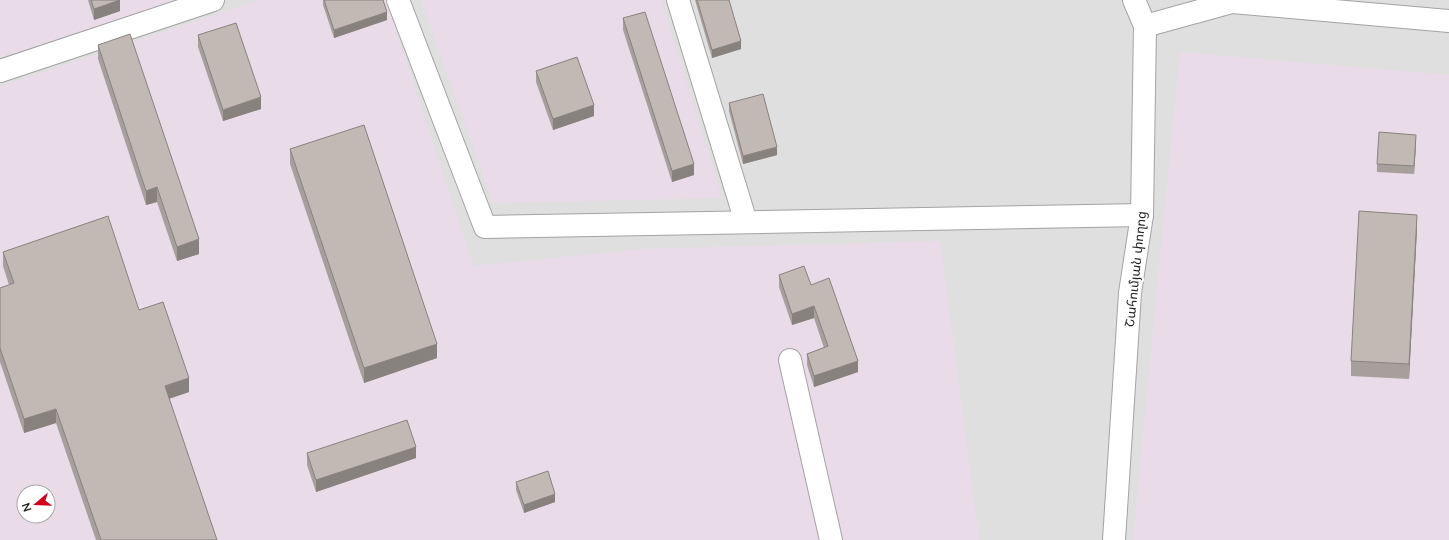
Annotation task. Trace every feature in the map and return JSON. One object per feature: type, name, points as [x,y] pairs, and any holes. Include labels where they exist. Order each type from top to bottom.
[{"type":"street","points":[[0,71],[213,0]]},
{"type":"street","points":[[398,0],[485,227],[1142,215]]},
{"type":"street","points":[[678,0],[746,222]]},
{"type":"street","name":"Շահումյան փողոց","points":[[1114,540],[1130,293],[1142,215],[1145,26],[1134,0]]},
{"type":"street","points":[[1145,26],[1232,2],[1449,21]]},
{"type":"street","points":[[790,360],[831,540]]},
{"type":"shaded area","points":[[0,0],[1449,0],[1449,540],[0,540]]},
{"type":"shaded area","points":[[0,0],[182,0],[0,58]]},
{"type":"shaded area","points":[[258,0],[386,0],[473,266],[642,249],[940,241],[979,540],[0,540],[0,87]]},
{"type":"shaded area","points":[[421,0],[661,0],[722,198],[493,203]]},
{"type":"shaded area","points":[[1180,52],[1449,75],[1449,540],[1133,540]]},
{"type":"building","points":[[91,0],[120,0],[94,9]]},
{"type":"building","points":[[324,0],[383,0],[387,12],[334,30]]},
{"type":"building","points":[[697,0],[729,0],[741,41],[712,50]]},
{"type":"building","points":[[645,12],[694,164],[672,171],[623,18]]},
{"type":"building","points":[[236,23],[261,97],[223,110],[198,35]]},
{"type":"building","points":[[130,34],[199,239],[177,247],[157,187],[146,191],[98,45]]},
{"type":"building","points":[[577,57],[594,105],[553,119],[536,71]]},
{"type":"building","points":[[763,94],[777,147],[743,156],[729,103]]},
{"type":"building","points":[[364,125],[437,344],[364,368],[290,149]]},
{"type":"building","points":[[1379,132],[1416,135],[1414,166],[1377,164]]},
{"type":"building","points":[[1359,211],[1417,215],[1409,364],[1351,361]]},
{"type":"building","points":[[108,216],[139,310],[163,302],[189,378],[165,386],[217,540],[101,540],[56,409],[24,419],[0,348],[0,288],[14,283],[3,252]]},
{"type":"building","points":[[804,266],[811,285],[829,278],[858,361],[814,376],[807,354],[828,346],[814,306],[792,314],[779,275]]},
{"type":"building","points":[[407,420],[416,447],[316,480],[307,453]]},
{"type":"building","points":[[548,471],[555,494],[524,505],[516,482]]}]
